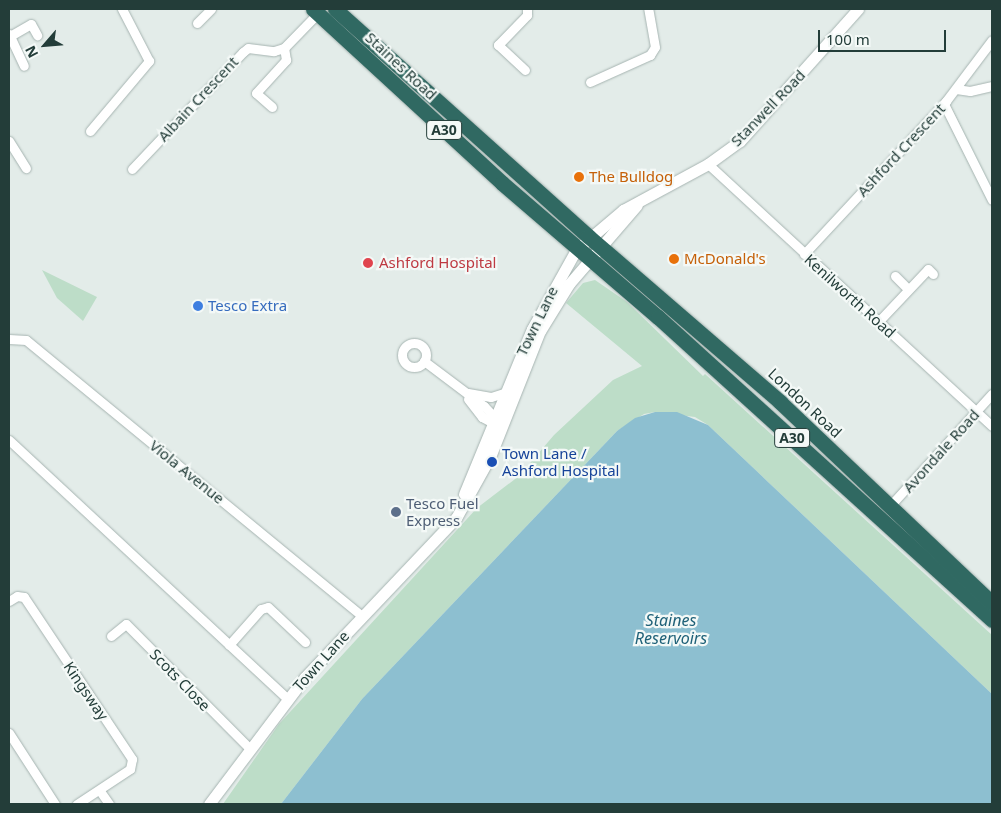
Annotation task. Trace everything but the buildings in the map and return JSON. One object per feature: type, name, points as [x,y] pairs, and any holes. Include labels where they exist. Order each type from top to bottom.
[{"type":"highway","name":"Staines Road","points":[[335,9],[588,236]]},
{"type":"highway","name":"Staines Road","points":[[316,11],[576,250]]},
{"type":"highway","name":"London Road","points":[[588,236],[780,402],[992,603]]},
{"type":"highway","name":"A30","points":[[576,250],[658,317],[992,620]]},
{"type":"main road","name":"Stanwell Road","points":[[576,250],[588,236],[623,210],[637,205],[708,164],[740,141],[764,117],[858,9]]},
{"type":"main road","name":"Stanwell Road","points":[[601,247],[637,205]]},
{"type":"main road","name":"Town Lane","points":[[208,804],[288,698],[445,528],[465,491],[540,331],[569,284],[601,247]]},
{"type":"main road","name":"Town Lane","points":[[496,422],[504,393],[536,320],[576,250]]},
{"type":"street","points":[[90,130],[149,61],[122,9]]},
{"type":"street","points":[[197,23],[211,9]]},
{"type":"street","points":[[525,70],[498,45],[527,14],[528,9]]},
{"type":"street","points":[[590,82],[650,55],[655,47],[648,9]]},
{"type":"street","points":[[272,107],[256,92],[286,60],[284,48],[316,11]]},
{"type":"street","points":[[24,66],[9,35],[31,24],[36,35]]},
{"type":"street","name":"Ashford Crescent","points":[[804,254],[944,104],[992,40]]},
{"type":"street","name":"Albain Crescent","points":[[132,168],[242,52],[248,48],[274,51],[284,48]]},
{"type":"street","points":[[956,89],[970,91],[992,86]]},
{"type":"street","points":[[944,104],[992,200]]},
{"type":"street","points":[[9,141],[26,168]]},
{"type":"street","name":"Kenilworth Road","points":[[708,164],[992,426]]},
{"type":"street","points":[[879,322],[928,269],[933,274]]},
{"type":"street","points":[[894,276],[908,289]]},
{"type":"street","name":"Viola Avenue","points":[[9,339],[26,340],[362,616]]},
{"type":"street","points":[[424,361],[463,392],[482,417],[496,422]]},
{"type":"street","points":[[463,392],[491,397],[504,393]]},
{"type":"street","name":"Avondale Road","points":[[889,507],[992,394]]},
{"type":"street","points":[[9,440],[288,698]]},
{"type":"street","name":"Kingsway","points":[[9,601],[17,596],[24,597],[132,759],[130,768],[77,804]]},
{"type":"street","points":[[229,645],[261,609],[268,606],[305,642]]},
{"type":"street","name":"Scots Close","points":[[111,636],[126,624],[249,748]]},
{"type":"street","points":[[9,733],[55,804]]},
{"type":"street","points":[[100,790],[109,804]]},
{"type":"green space","points":[[42,270],[97,297],[83,321],[57,298]]},
{"type":"green space","points":[[595,280],[627,302],[703,376],[705,374],[992,635],[992,694],[708,425],[695,417],[655,412],[644,414],[617,431],[362,699],[281,804],[223,804],[279,724],[477,508],[519,476],[554,435],[613,380],[642,366],[566,303],[583,283]]},
{"type":"water","name":"Staines Reservoirs","points":[[655,412],[677,412],[708,425],[992,694],[992,804],[281,804],[362,699],[617,431],[635,418]]},
{"type":"place","name":"The Bulldog","points":[[579,177]]},
{"type":"place","name":"McDonald's","points":[[674,259]]},
{"type":"place","name":"Ashford Hospital","points":[[368,263]]},
{"type":"place","name":"Tesco Extra","points":[[198,306]]},
{"type":"place","name":"Town Lane / Ashford Hospital","points":[[492,462]]},
{"type":"place","name":"Tesco Fuel Express","points":[[396,512]]}]
